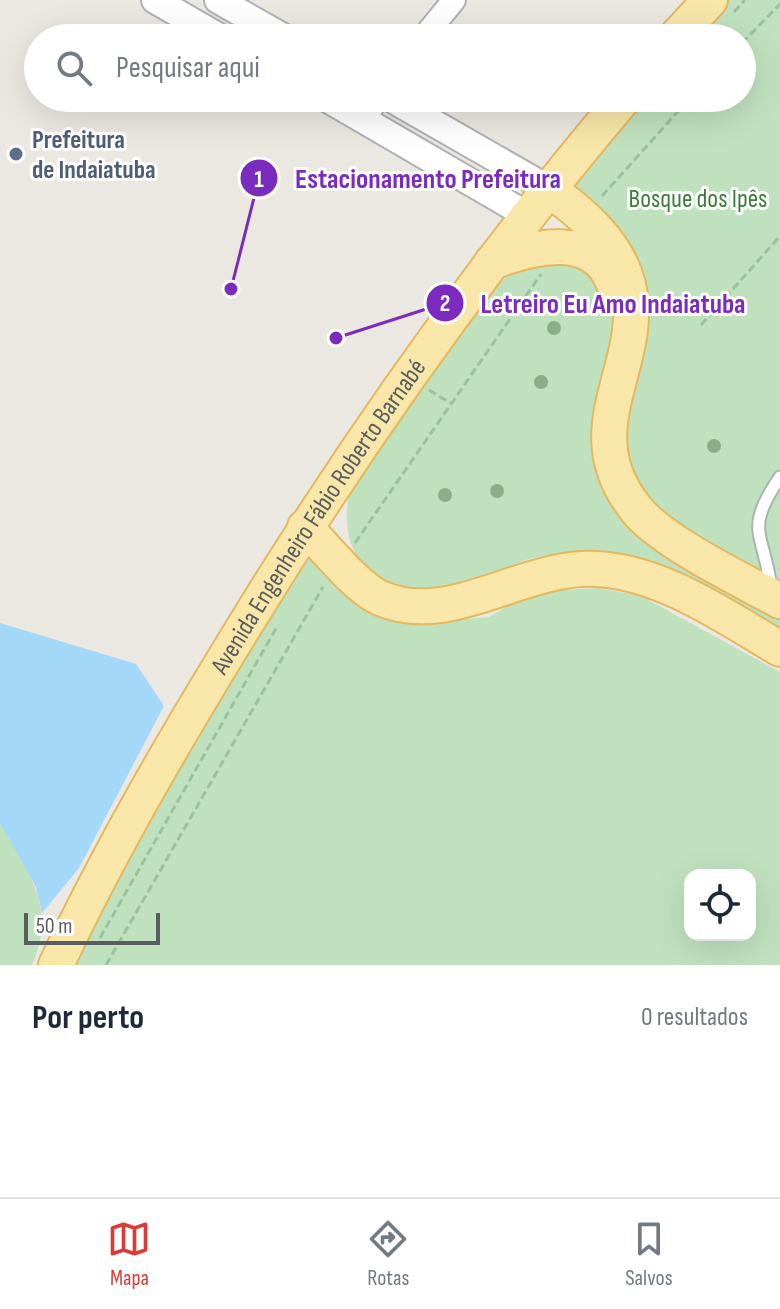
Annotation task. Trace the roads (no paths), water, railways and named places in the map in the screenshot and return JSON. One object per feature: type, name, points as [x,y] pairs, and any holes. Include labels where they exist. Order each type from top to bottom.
[{"type":"main road","points":[[688,24],[710,0]]},
{"type":"main road","name":"Avenida Engenheiro Fábio Roberto Barnabé","points":[[56,965],[96,880],[150,781],[305,527],[492,262],[543,213],[614,112]]},
{"type":"main road","points":[[543,213],[564,245],[600,261],[610,274],[628,331]]},
{"type":"main road","points":[[543,213],[606,241],[617,259],[630,294],[628,331],[608,426],[616,474],[636,510],[656,528],[776,599]]},
{"type":"main road","points":[[305,527],[378,598],[405,605],[436,607],[465,602],[528,577],[566,569],[599,569],[644,577],[780,649]]},
{"type":"street","points":[[155,0],[197,24]]},
{"type":"street","points":[[218,0],[260,24]]},
{"type":"street","points":[[434,24],[454,0]]},
{"type":"street","points":[[376,112],[543,213]]},
{"type":"street","points":[[409,112],[543,213]]},
{"type":"lane","points":[[776,599],[765,551],[756,532],[766,498],[780,477]]},
{"type":"water","points":[[0,623],[136,664],[164,706],[79,868],[42,913],[36,887],[0,823]]},
{"type":"place","name":"Prefeitura de Indaiatuba","points":[[16,154]]},
{"type":"place","name":"Estacionamento Prefeitura","points":[[231,289]]},
{"type":"place","name":"Letreiro Eu Amo Indaiatuba","points":[[336,338]]},
{"type":"park label","name":"Bosque dos Ipês","points":[[698,198]]}]
